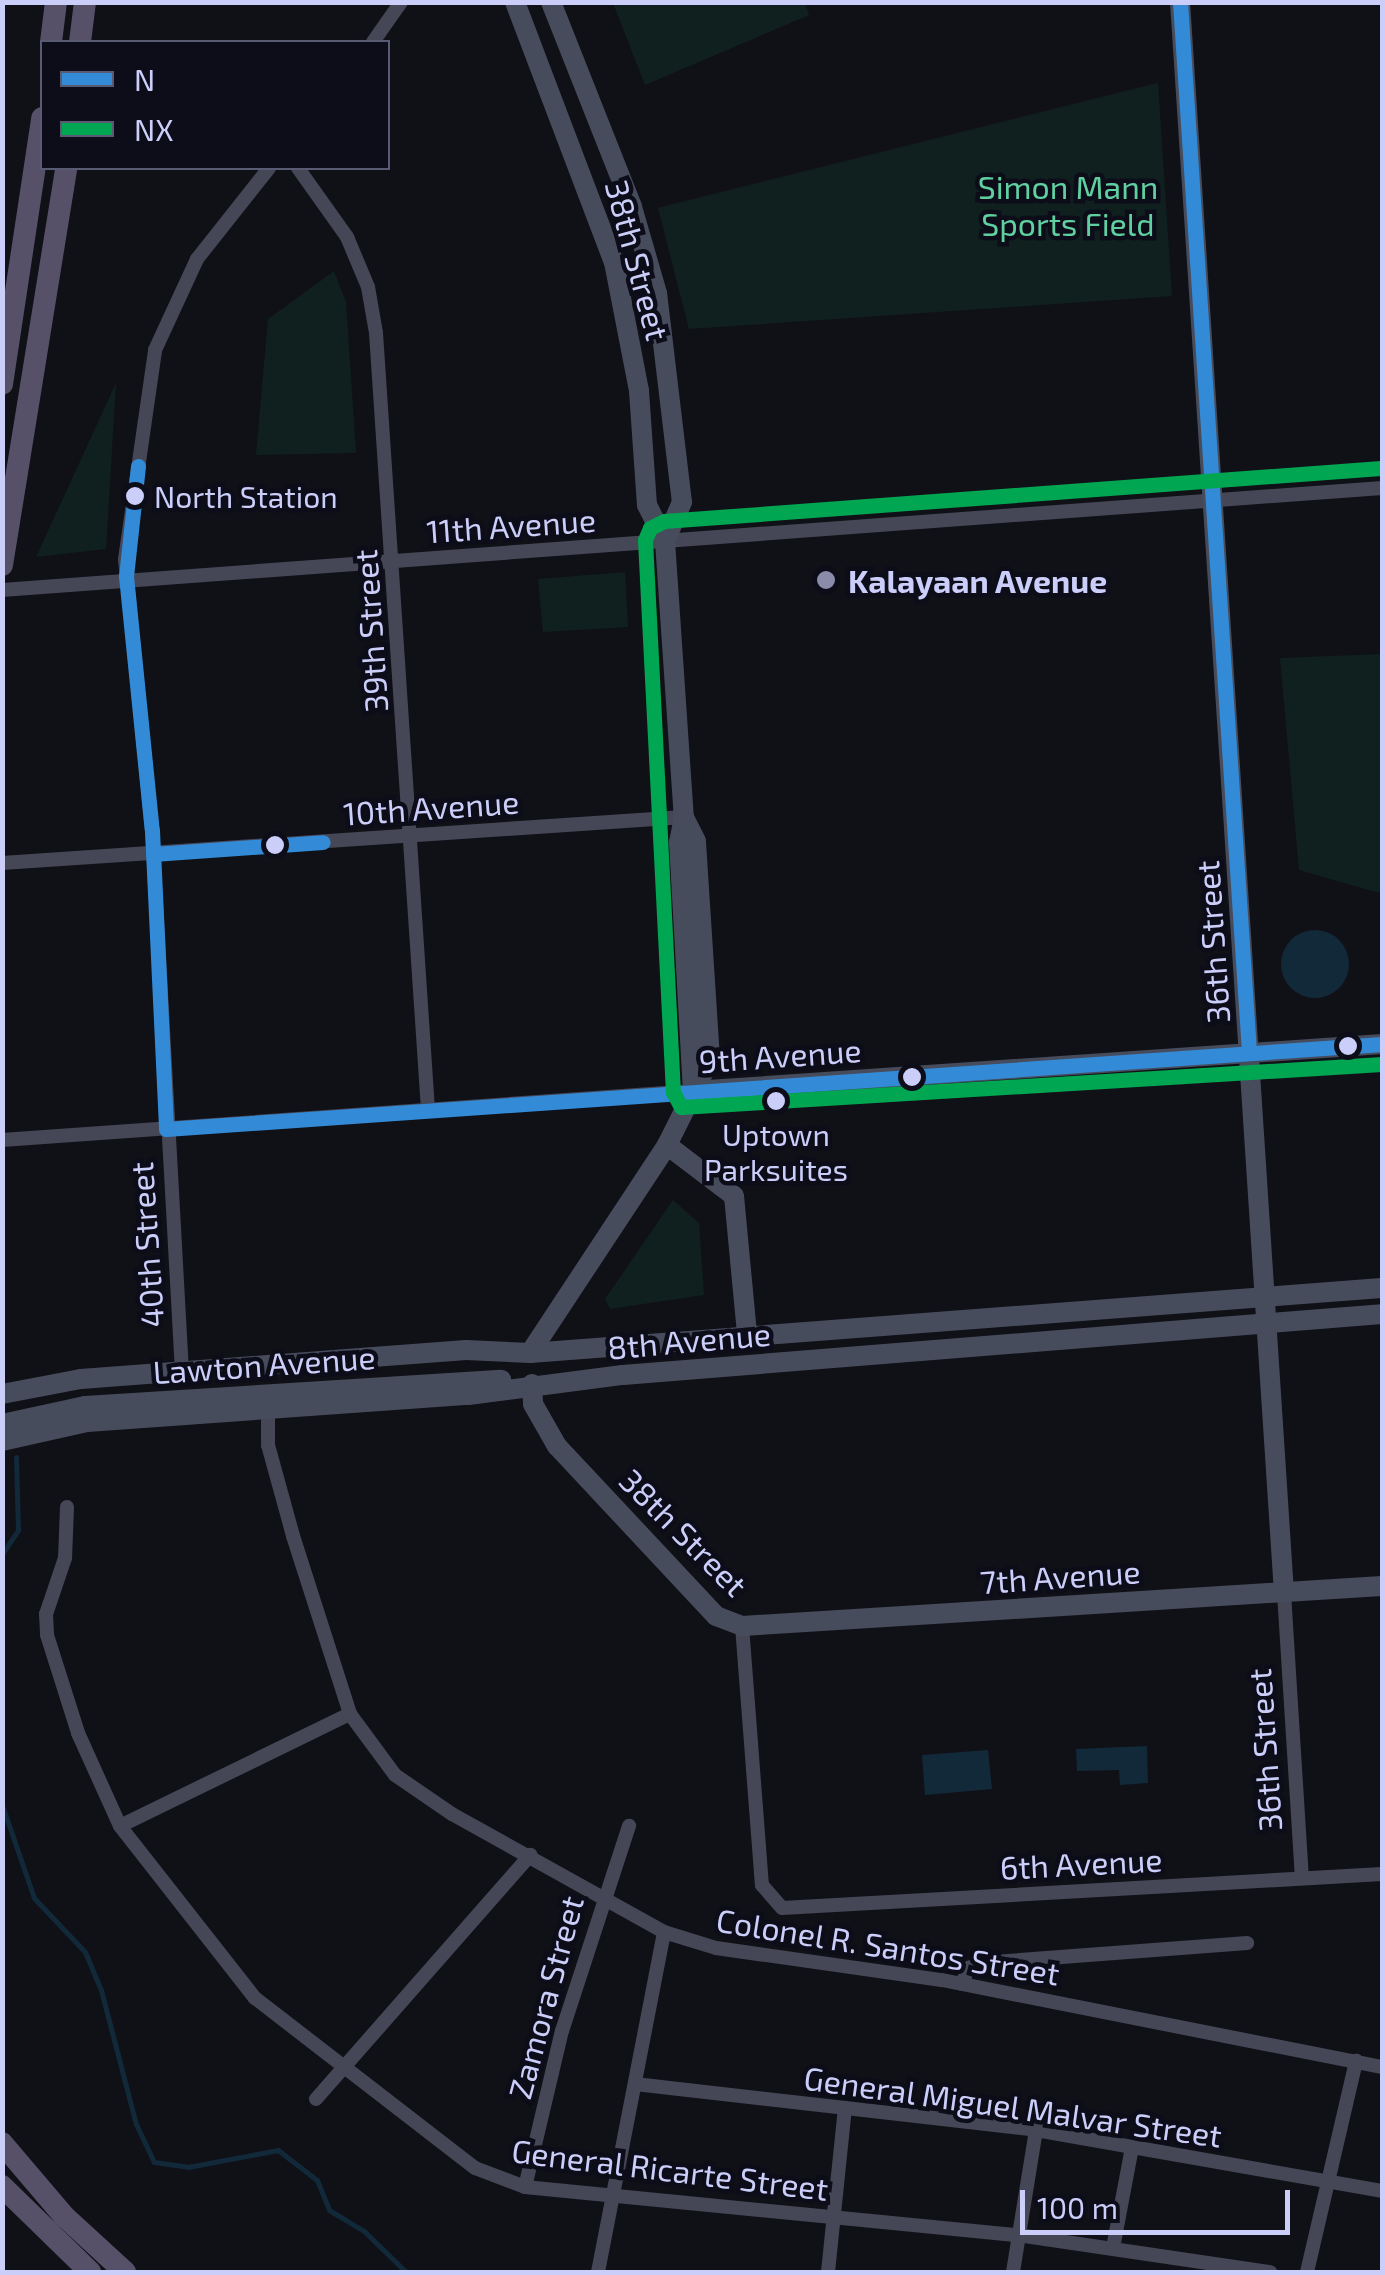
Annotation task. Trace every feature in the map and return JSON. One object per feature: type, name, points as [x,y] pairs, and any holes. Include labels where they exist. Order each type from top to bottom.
[{"type":"main road","points":[[51,40],[56,2]]},
{"type":"main road","points":[[80,40],[85,2]]},
{"type":"main road","name":"38th Street","points":[[516,2],[614,262],[639,391],[647,505],[664,542],[684,817],[679,842],[693,1091],[668,1145],[530,1352]]},
{"type":"main road","name":"38th Street","points":[[552,2],[632,207],[657,293],[682,502],[664,542]]},
{"type":"main road","name":"36th Street","points":[[1180,2],[1284,1592]]},
{"type":"main road","points":[[2,384],[40,131]]},
{"type":"main road","points":[[2,565],[66,170]]},
{"type":"main road","name":"9th Avenue","points":[[693,1091],[1382,1044]]},
{"type":"main road","points":[[668,1145],[734,1196],[747,1334]]},
{"type":"main road","name":"8th Avenue","points":[[2,1394],[182,1372],[466,1350],[530,1352],[1382,1288]]},
{"type":"main road","name":"8th Avenue","points":[[2,1441],[87,1422],[468,1395],[532,1384],[1382,1314]]},
{"type":"main road","name":"Lawton Avenue","points":[[2,1424],[143,1395],[467,1368],[530,1352]]},
{"type":"main road","name":"Lawton Avenue","points":[[2,1410],[83,1393],[143,1395],[468,1380],[532,1384]]},
{"type":"main road","name":"38th Street","points":[[532,1384],[533,1404],[558,1446],[716,1616],[742,1626]]},
{"type":"main road","name":"7th Avenue","points":[[742,1626],[1382,1586]]},
{"type":"main road","points":[[2,2143],[64,2216],[126,2272]]},
{"type":"main road","points":[[2,2186],[86,2271]]},
{"type":"street","points":[[374,40],[402,2]]},
{"type":"street","name":"40th Street","points":[[182,1372],[152,854],[126,576],[155,350],[197,259],[267,170]]},
{"type":"street","name":"39th Street","points":[[299,170],[347,237],[368,287],[412,835],[428,1110]]},
{"type":"street","name":"11th Avenue","points":[[2,590],[126,576],[664,542],[1382,488]]},
{"type":"street","name":"10th Avenue","points":[[2,863],[684,817]]},
{"type":"street","name":"9th Avenue","points":[[2,1140],[693,1091]]},
{"type":"street","name":"Colonel R. Santos Street","points":[[268,1409],[268,1446],[292,1536],[350,1714],[395,1775],[530,1855],[664,1932],[766,1959],[962,1984],[1382,2067]]},
{"type":"street","name":"General Ricarte Street","points":[[67,1506],[65,1558],[46,1614],[47,1636],[84,1749],[120,1826],[255,1998],[475,2168],[524,2186],[1018,2234],[1270,2272]]},
{"type":"street","name":"36th Street","points":[[1284,1592],[1302,1877]]},
{"type":"street","name":"38th Street","points":[[742,1626],[762,1885],[782,1908]]},
{"type":"street","points":[[120,1826],[350,1714]]},
{"type":"street","name":"Zamora Street","points":[[524,2186],[601,1896],[629,1826]]},
{"type":"street","points":[[316,2099],[530,1855]]},
{"type":"street","name":"6th Avenue","points":[[782,1908],[1382,1874]]},
{"type":"street","points":[[598,2272],[664,1932]]},
{"type":"street","points":[[962,1984],[968,1968],[981,1962],[1247,1943]]},
{"type":"street","points":[[1306,2272],[1323,2181],[1356,2061]]},
{"type":"street","name":"General Miguel Malvar Street","points":[[635,2084],[1036,2130],[1382,2190]]},
{"type":"street","points":[[828,2272],[844,2108]]},
{"type":"street","points":[[1014,2272],[1036,2130]]},
{"type":"street","points":[[1112,2248],[1132,2147]]},
{"type":"green space","points":[[613,3],[805,3],[809,15],[645,85]]},
{"type":"green space","name":"Simon Mann Sports Field","points":[[1158,83],[1172,296],[689,329],[658,208]]},
{"type":"green space","points":[[334,271],[346,302],[356,453],[256,455],[268,319]]},
{"type":"green space","points":[[116,383],[106,549],[36,557]]},
{"type":"green space","points":[[625,572],[628,627],[543,632],[538,579]]},
{"type":"green space","points":[[1382,654],[1379,893],[1299,870],[1280,658]]},
{"type":"green space","points":[[673,1200],[699,1223],[704,1295],[610,1309],[605,1299]]},
{"type":"water","points":[[1315,930],[1328,932],[1339,940],[1347,951],[1347,977],[1339,988],[1328,996],[1315,998],[1302,996],[1291,988],[1283,977],[1281,964],[1283,951],[1291,940],[1302,932]]},
{"type":"water","points":[[1147,1746],[1148,1783],[1120,1785],[1119,1770],[1077,1771],[1076,1749]]},
{"type":"water","points":[[988,1750],[992,1789],[925,1795],[922,1755]]},
{"type":"waterway","points":[[2,1554],[18,1530],[16,1457]]},
{"type":"waterway","points":[[2,1805],[34,1898],[85,1952],[101,1990],[136,2124],[154,2162],[188,2167],[278,2150],[317,2180],[329,2210],[364,2231],[406,2272]]},
{"type":"transit line","name":"N","points":[[1180,2],[1249,1053]]},
{"type":"transit line","name":"N","points":[[138,466],[126,576],[152,830],[166,1129],[1382,1044]]},
{"type":"transit line","name":"NX","points":[[1381,468],[664,521],[650,528],[645,540],[673,1092],[681,1107],[1382,1064]]},
{"type":"transit line","name":"N","points":[[153,854],[323,842]]},
{"type":"place","name":"North Station","points":[[135,496]]},
{"type":"place","name":"Kalayaan Avenue","points":[[826,580]]},
{"type":"place","name":"Uptown Parksuites","points":[[776,1101]]}]
